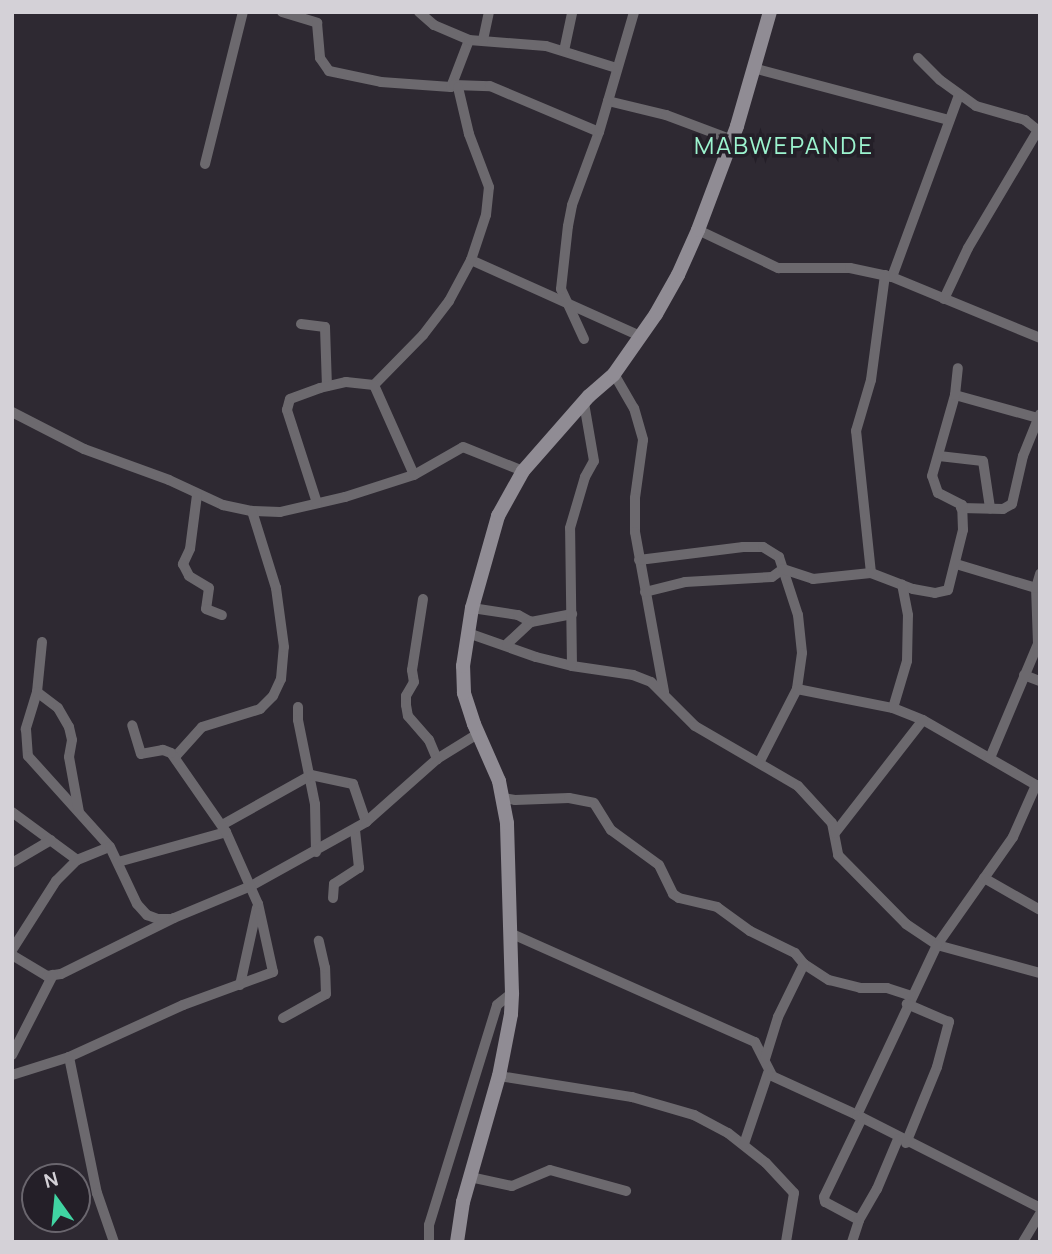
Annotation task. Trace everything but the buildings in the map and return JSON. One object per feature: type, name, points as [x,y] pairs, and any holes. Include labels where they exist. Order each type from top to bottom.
[{"type":"street","points":[[205,164],[243,12]]},
{"type":"street","points":[[282,12],[317,23],[321,61],[334,73],[381,82],[443,88],[478,84],[490,86],[599,132]]},
{"type":"street","points":[[419,12],[434,25],[469,40],[523,43],[564,51],[616,68]]},
{"type":"street","points":[[483,40],[489,12]]},
{"type":"street","points":[[564,51],[572,12]]},
{"type":"street","points":[[584,339],[566,303],[562,280],[572,205],[599,132],[634,12]]},
{"type":"street","points":[[457,1242],[470,1177],[499,1076],[512,1014],[507,823],[503,798],[464,693],[463,666],[472,608],[498,516],[523,471],[614,373],[678,275],[698,230],[730,139],[770,12]]},
{"type":"street","points":[[374,385],[423,335],[449,301],[471,260],[486,215],[489,187],[469,134],[456,86],[469,40]]},
{"type":"street","points":[[918,58],[976,106],[1025,120],[1039,131],[974,236],[944,299]]},
{"type":"street","points":[[753,68],[948,120]]},
{"type":"street","points":[[871,573],[856,431],[871,380],[889,276],[922,200],[948,120],[960,95]]},
{"type":"street","points":[[608,101],[666,115],[730,139]]},
{"type":"street","points":[[698,230],[778,268],[850,268],[889,276],[1040,338]]},
{"type":"street","points":[[471,260],[640,336]]},
{"type":"street","points":[[301,324],[326,327],[327,386]]},
{"type":"street","points":[[783,569],[813,579],[871,573],[902,585],[943,593],[948,590],[963,530],[962,505],[942,496],[932,477],[955,395],[958,368]]},
{"type":"street","points":[[614,373],[634,408],[643,440],[635,498],[639,560],[664,692]]},
{"type":"street","points":[[317,503],[287,410],[290,400],[346,382],[374,385]]},
{"type":"street","points":[[374,385],[414,475]]},
{"type":"street","points":[[955,395],[1039,416],[1023,456],[1012,504],[1003,509],[961,508]]},
{"type":"street","points":[[572,666],[570,528],[585,477],[594,461],[584,403]]},
{"type":"street","points":[[12,412],[84,449],[169,480],[197,495],[252,511],[280,512],[414,475],[463,447],[523,471]]},
{"type":"street","points":[[939,456],[983,461],[990,508]]},
{"type":"street","points":[[197,495],[190,549],[183,564],[189,576],[209,588],[206,609],[222,615]]},
{"type":"street","points":[[176,757],[201,727],[260,709],[273,696],[281,679],[284,647],[276,588],[252,511]]},
{"type":"street","points":[[639,560],[763,547],[779,557],[802,635],[797,689],[759,763]]},
{"type":"street","points":[[956,564],[1036,588]]},
{"type":"street","points":[[645,592],[685,582],[772,577],[783,569]]},
{"type":"street","points":[[990,758],[1038,644],[1036,588],[1040,574]]},
{"type":"street","points":[[893,708],[907,661],[908,615],[902,585]]},
{"type":"street","points":[[423,598],[412,670],[414,682],[406,696],[406,705],[408,716],[429,740],[438,759]]},
{"type":"street","points":[[472,608],[518,615],[531,622]]},
{"type":"street","points":[[507,645],[531,622],[572,614]]},
{"type":"street","points":[[468,633],[572,666],[633,675],[664,692],[695,726],[799,786],[826,814],[835,833],[836,848],[843,860],[899,917],[937,945],[1040,973]]},
{"type":"street","points":[[42,642],[37,692],[26,729],[28,755],[110,847],[137,904],[147,915],[158,919],[174,918]]},
{"type":"street","points":[[1024,676],[1040,681]]},
{"type":"street","points":[[797,689],[893,708],[923,720],[1038,787],[1013,837],[937,945],[909,1000],[824,1197],[825,1202],[859,1220]]},
{"type":"street","points":[[37,692],[65,717],[71,737],[69,757],[79,813]]},
{"type":"street","points":[[298,706],[301,741],[311,775],[316,852]]},
{"type":"street","points":[[835,833],[923,720]]},
{"type":"street","points":[[12,1075],[69,1057],[167,1012],[273,972],[258,904],[224,828],[176,757],[163,750],[141,754],[132,725]]},
{"type":"street","points":[[110,847],[77,860],[56,881],[12,952],[39,972],[53,975],[72,969],[174,918],[251,886],[316,852],[366,822],[438,759],[479,733]]},
{"type":"street","points":[[118,862],[224,828],[311,775],[353,784],[366,822]]},
{"type":"street","points":[[503,798],[569,798],[594,803],[611,830],[659,866],[673,894],[717,906],[750,931],[795,953],[804,964],[830,980],[860,988],[887,988],[949,1022],[937,1067],[902,1141],[859,1220],[852,1242]]},
{"type":"street","points":[[12,812],[77,860]]},
{"type":"street","points":[[333,898],[334,884],[359,868],[355,829]]},
{"type":"street","points":[[12,863],[51,840]]},
{"type":"street","points":[[984,878],[1040,910]]},
{"type":"street","points":[[240,985],[258,904]]},
{"type":"street","points":[[510,933],[755,1042],[765,1059],[768,1073],[744,1144]]},
{"type":"street","points":[[283,1018],[326,994],[325,968],[319,941]]},
{"type":"street","points":[[765,1059],[778,1017],[804,964]]},
{"type":"street","points":[[12,1055],[53,975]]},
{"type":"street","points":[[429,1242],[429,1224],[497,1006],[512,993]]},
{"type":"street","points":[[69,1057],[97,1193],[114,1242]]},
{"type":"street","points":[[768,1073],[1040,1208]]},
{"type":"street","points":[[499,1076],[632,1097],[694,1115],[744,1144],[794,1193],[786,1242]]},
{"type":"street","points":[[470,1177],[519,1185],[538,1172],[551,1170],[626,1191]]},
{"type":"street","points":[[1023,1242],[1040,1214]]},
{"type":"district","name":"MABWEPANDE","points":[[784,145]]}]
